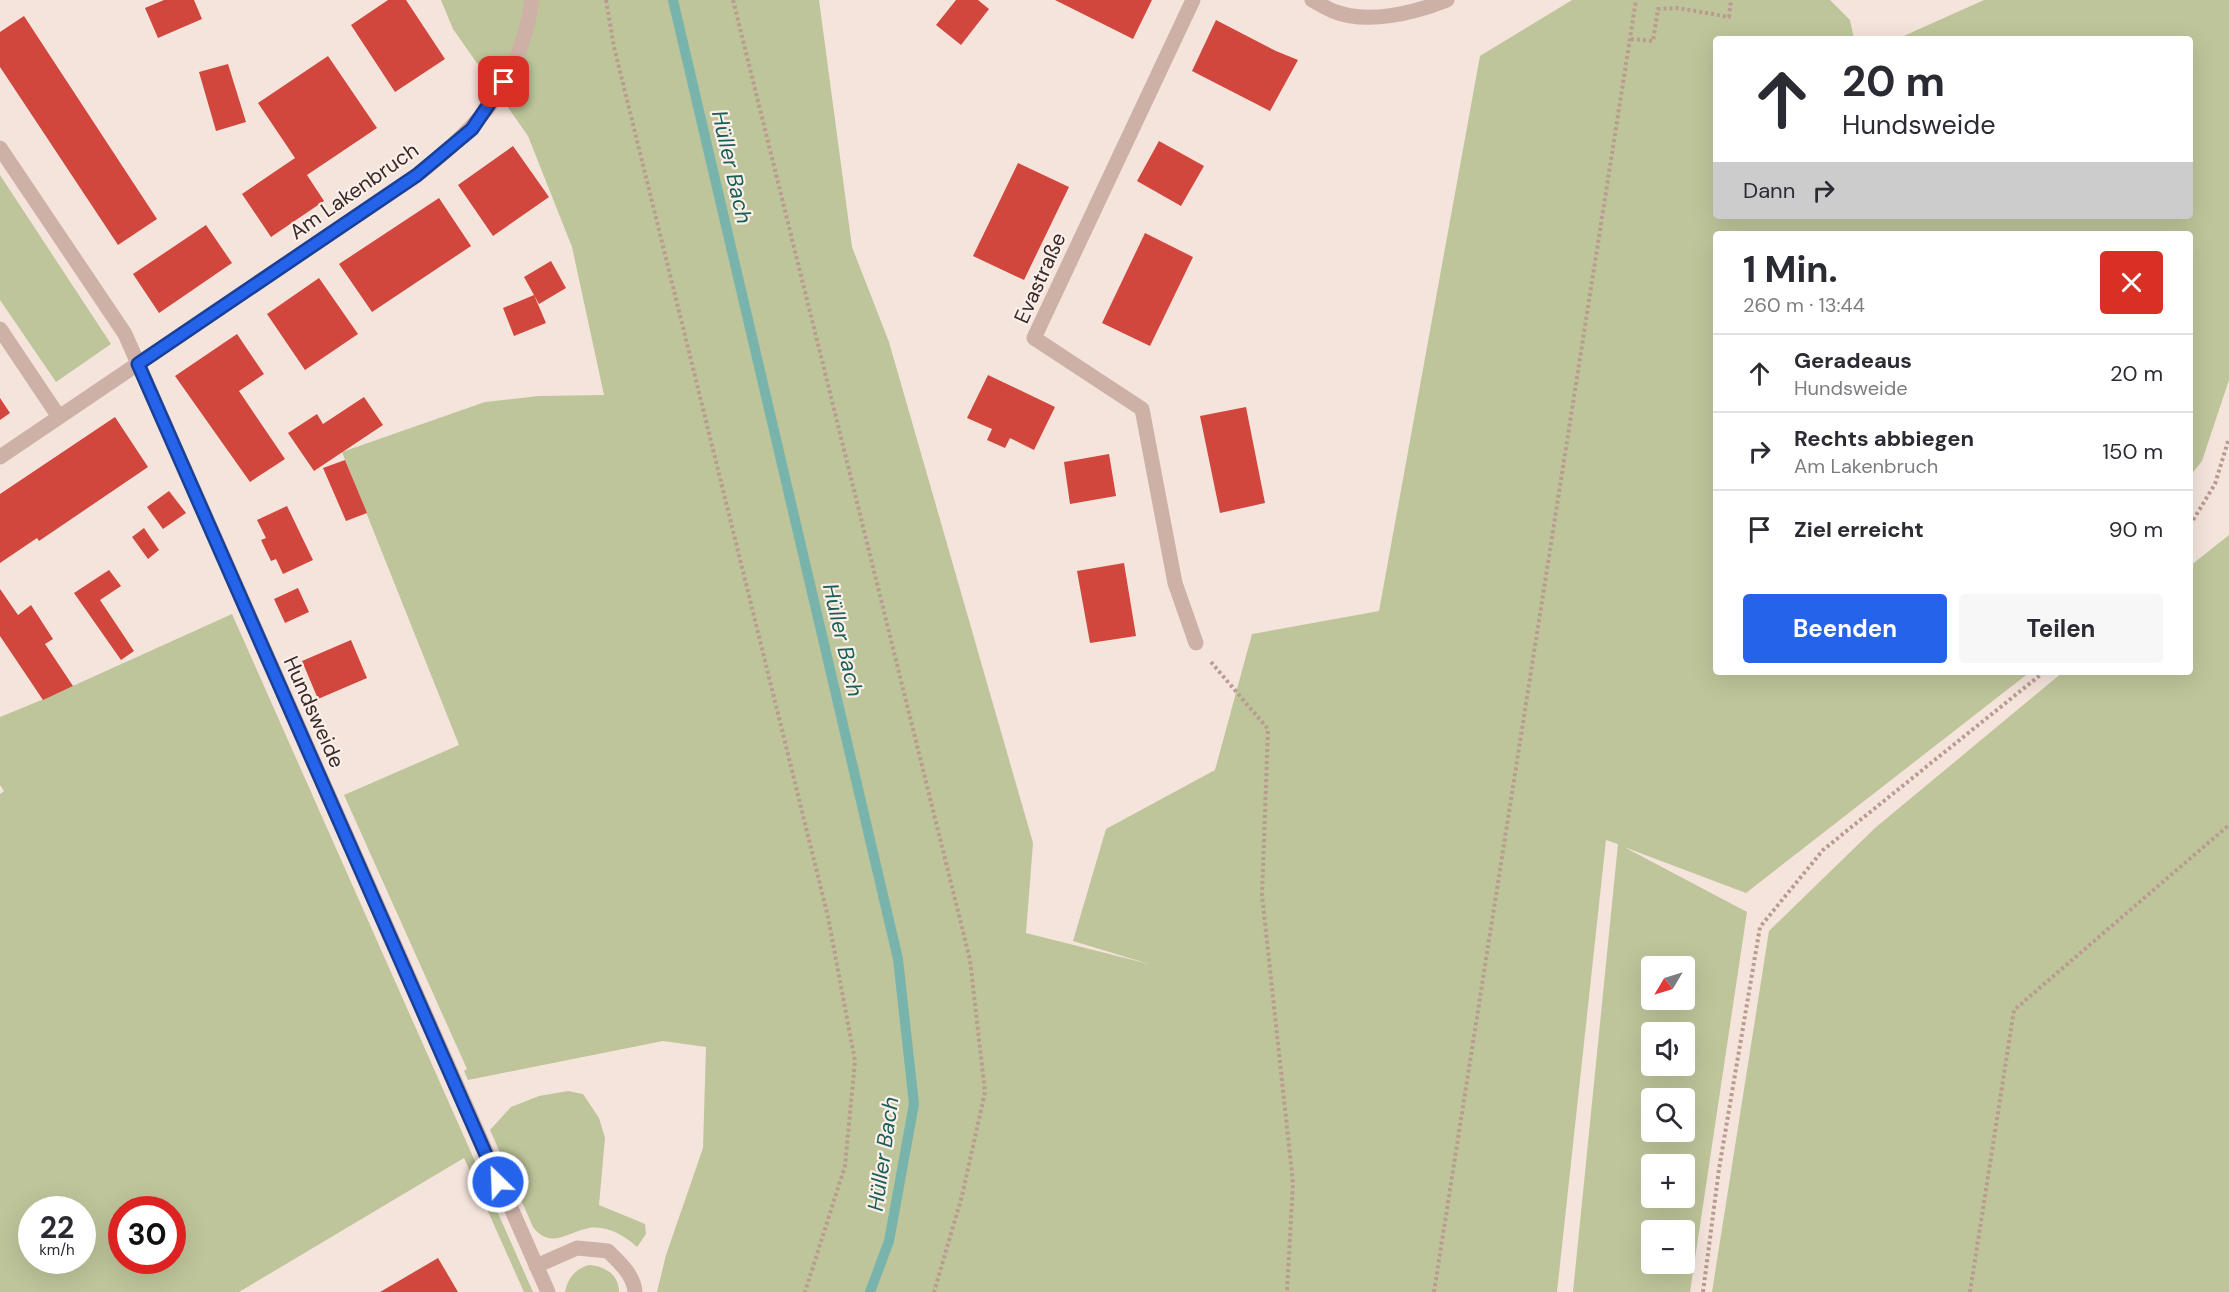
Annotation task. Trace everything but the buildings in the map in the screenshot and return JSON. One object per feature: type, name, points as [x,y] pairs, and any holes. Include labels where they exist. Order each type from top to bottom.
[{"type":"street","name":"Am Lakenbruch","points":[[0,457],[417,175],[472,129],[495,98],[514,66],[528,28],[532,0]]},
{"type":"street","name":"Evastraße","points":[[1193,0],[1034,338],[1142,409],[1175,583],[1196,643]]},
{"type":"street","points":[[1312,0],[1335,12],[1376,18],[1430,7],[1447,0]]},
{"type":"street","points":[[0,148],[125,334],[138,364]]},
{"type":"street","points":[[0,329],[59,417]]},
{"type":"street","name":"Hundsweide","points":[[138,364],[451,1077],[548,1292]]},
{"type":"street","points":[[536,1266],[577,1248],[608,1251],[623,1266],[634,1285],[635,1292]]},
{"type":"path","points":[[606,0],[614,47],[828,917],[855,1061],[845,1166],[805,1292]]},
{"type":"path","points":[[733,0],[970,960],[985,1092],[962,1196],[934,1292]]},
{"type":"path","points":[[1434,1292],[1636,0]]},
{"type":"path","points":[[1631,39],[1653,41],[1658,9],[1678,8],[1729,17],[1731,0]]},
{"type":"path","points":[[2193,520],[2215,484],[2229,438]]},
{"type":"path","points":[[1196,643],[1268,729],[1262,895],[1293,1183],[1287,1292]]},
{"type":"path","points":[[1703,1292],[1719,1169],[1760,927],[1823,850],[2040,675]]},
{"type":"path","points":[[1970,1292],[2013,1010],[2229,825]]},
{"type":"green space","points":[[441,0],[819,0],[852,247],[889,342],[1033,843],[1026,933],[1149,964],[1073,941],[1106,829],[1215,770],[1252,634],[1379,611],[1480,56],[1572,0],[1830,0],[1850,20],[1853,36],[1713,36],[1713,219],[2193,219],[2193,36],[1904,36],[1984,0],[2229,0],[2229,380],[2202,461],[2193,472],[2193,231],[1713,231],[1713,675],[2026,675],[1746,893],[1624,847],[1747,912],[1695,1259],[1695,1220],[1641,1220],[1641,1274],[1693,1274],[1690,1292],[1573,1292],[1618,844],[1606,840],[1557,1292],[657,1292],[666,1255],[703,1148],[706,1047],[663,1041],[468,1080],[464,1071],[467,1069],[344,795],[459,745],[342,452],[485,402],[539,396],[604,395],[572,247],[528,136],[453,29]]},
{"type":"green space","points":[[0,175],[111,344],[56,382],[0,300]]},
{"type":"green space","points":[[2229,535],[2229,1292],[1712,1292],[1769,931],[1875,828],[2059,675],[2193,675],[2193,564]]},
{"type":"green space","points":[[232,614],[533,1292],[524,1292],[464,1158],[239,1292],[0,1292],[0,794],[4,791],[0,785],[0,717]]},
{"type":"green space","points":[[568,1091],[583,1094],[599,1118],[605,1138],[599,1205],[645,1224],[646,1234],[637,1247],[621,1235],[602,1228],[589,1228],[560,1238],[540,1234],[533,1227],[490,1130],[511,1107],[539,1096]]},
{"type":"green space","points":[[589,1265],[610,1272],[616,1280],[619,1292],[565,1292],[573,1275]]},
{"type":"waterway","name":"Hüller Bach","points":[[673,0],[898,959],[914,1104],[889,1241],[870,1292]]},
{"type":"route","points":[[498,1182],[138,364],[417,175],[472,129],[504,82]]}]
